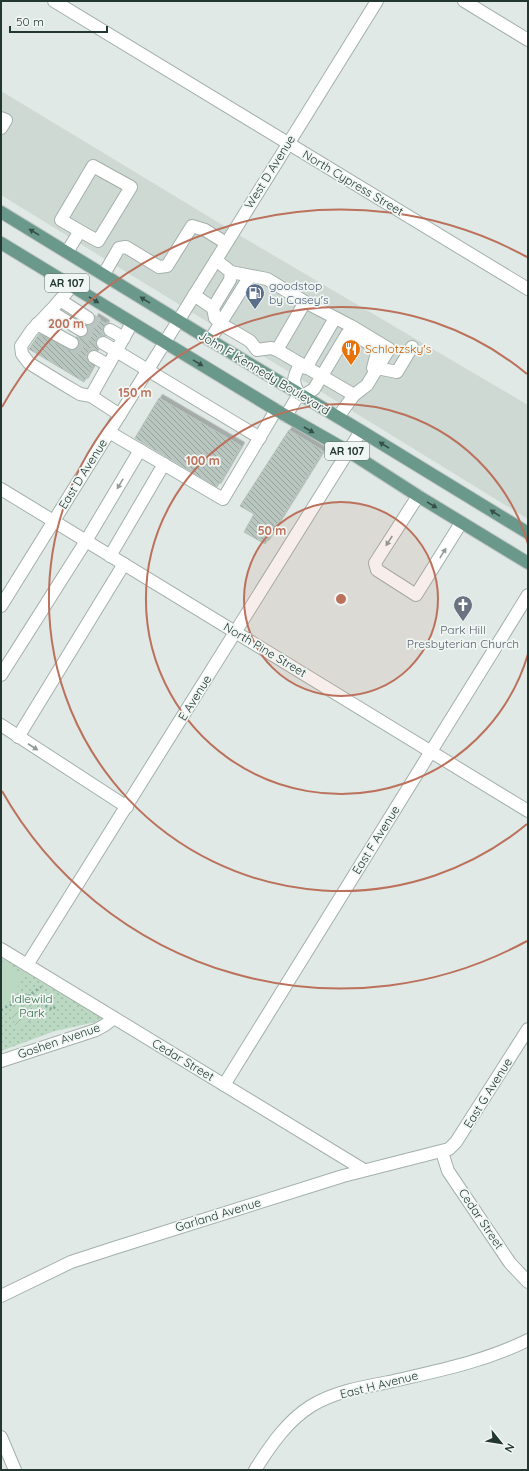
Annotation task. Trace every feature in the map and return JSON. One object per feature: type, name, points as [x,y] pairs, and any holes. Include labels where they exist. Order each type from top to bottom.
[{"type":"main road","name":"John F Kennedy Boulevard","points":[[1,212],[528,533]]},
{"type":"main road","name":"John F Kennedy Boulevard","points":[[1,243],[348,452],[528,563]]},
{"type":"street","name":"North Cypress Street","points":[[54,1],[528,289]]},
{"type":"street","name":"West D Avenue","points":[[164,342],[377,1]]},
{"type":"street","points":[[464,1],[528,40]]},
{"type":"street","points":[[1,118],[6,120],[1,128]]},
{"type":"street","points":[[93,166],[131,187],[98,241],[80,231],[62,220],[93,166]]},
{"type":"street","points":[[104,274],[119,248],[126,247],[159,267],[167,266],[192,226],[205,230],[226,243]]},
{"type":"street","points":[[67,252],[80,231]]},
{"type":"street","points":[[216,260],[231,272],[267,279],[305,302],[352,326],[389,349],[367,385],[354,395],[338,418]]},
{"type":"street","points":[[231,272],[230,280],[213,308],[215,318],[220,324],[250,341],[257,350]]},
{"type":"street","points":[[210,340],[250,276]]},
{"type":"street","points":[[72,286],[32,330],[21,346],[22,354],[29,363],[63,384],[80,394],[91,396],[120,414]]},
{"type":"street","points":[[194,295],[213,308]]},
{"type":"street","points":[[60,300],[88,318]]},
{"type":"street","points":[[277,350],[305,302]]},
{"type":"street","points":[[50,311],[80,330]]},
{"type":"street","points":[[299,394],[294,383],[294,379],[335,318]]},
{"type":"street","points":[[91,396],[132,323]]},
{"type":"street","points":[[37,324],[72,343]]},
{"type":"street","points":[[110,330],[124,338]]},
{"type":"street","points":[[109,432],[223,499],[260,438],[299,394],[306,394],[314,389],[347,334],[355,336],[374,347],[377,353],[375,364],[367,378],[367,385]]},
{"type":"street","points":[[103,342],[260,438]]},
{"type":"street","name":"East D Avenue","points":[[1,606],[164,342]]},
{"type":"street","points":[[377,368],[397,372],[412,347]]},
{"type":"street","points":[[257,350],[271,348],[277,350],[354,395]]},
{"type":"street","points":[[250,365],[257,350]]},
{"type":"street","points":[[94,357],[108,365]]},
{"type":"street","name":"E Avenue","points":[[27,965],[361,431]]},
{"type":"street","points":[[1,675],[86,541],[140,450]]},
{"type":"street","points":[[110,556],[164,464]]},
{"type":"street","name":"North Pine Street","points":[[1,489],[528,811]]},
{"type":"street","points":[[418,496],[375,563],[377,570],[416,595],[461,523]]},
{"type":"street","points":[[18,737],[124,564]]},
{"type":"street","name":"East F Avenue","points":[[224,1085],[528,595]]},
{"type":"street","points":[[1,724],[18,737],[127,807]]},
{"type":"street","name":"Cedar Street","points":[[1,949],[364,1170]]},
{"type":"street","name":"Goshen Avenue","points":[[1,1061],[96,1030],[114,1018]]},
{"type":"street","name":"East G Avenue","points":[[442,1152],[449,1149],[456,1142],[528,1029]]},
{"type":"street","name":"Cedar Street","points":[[442,1152],[448,1171],[510,1263],[528,1282]]},
{"type":"street","name":"Garland Avenue","points":[[1,1296],[71,1262],[364,1170],[430,1153],[442,1152]]},
{"type":"street","name":"East H Avenue","points":[[255,1470],[275,1440],[296,1418],[310,1407],[321,1401],[347,1391],[482,1359],[512,1348],[528,1340]]},
{"type":"street","points":[[1,1437],[15,1470]]},
{"type":"path","points":[[1,1010],[30,995],[51,980]]},
{"type":"path","points":[[30,995],[39,1004],[53,1010],[56,1005]]},
{"type":"shaded area","points":[[1,91],[249,241],[528,405],[528,519],[1,195]]},
{"type":"green space","name":"Idlewild Park","points":[[1,949],[114,1018],[55,1031],[1,1051]]},
{"type":"green space","points":[[1,961],[25,975],[7,1005],[1,1002]]},
{"type":"green space","points":[[25,1005],[36,1009],[32,1020],[17,1028],[10,1013]]},
{"type":"building","points":[[95,317],[106,324],[103,330],[106,336],[100,336],[96,339],[99,349],[98,351],[91,350],[87,354],[87,360],[93,366],[84,382],[29,349],[39,334],[68,350],[76,350],[79,343],[76,337],[84,337],[87,334],[88,330],[86,325],[91,325],[94,322]]},
{"type":"building","points":[[159,398],[241,446],[217,487],[135,438]]},
{"type":"building","points":[[289,430],[323,451],[265,544],[244,532],[254,514],[240,506]]},
{"type":"tunnel","points":[[88,318],[110,330]]},
{"type":"tunnel","points":[[81,330],[103,343]]},
{"type":"tunnel","points":[[72,343],[94,357]]},
{"type":"place","name":"goodstop by Casey's","points":[[255,310]]},
{"type":"place","name":"Schlotzsky's","points":[[351,366]]},
{"type":"place","name":"Park Hill Presbyterian Church","points":[[463,622]]}]
